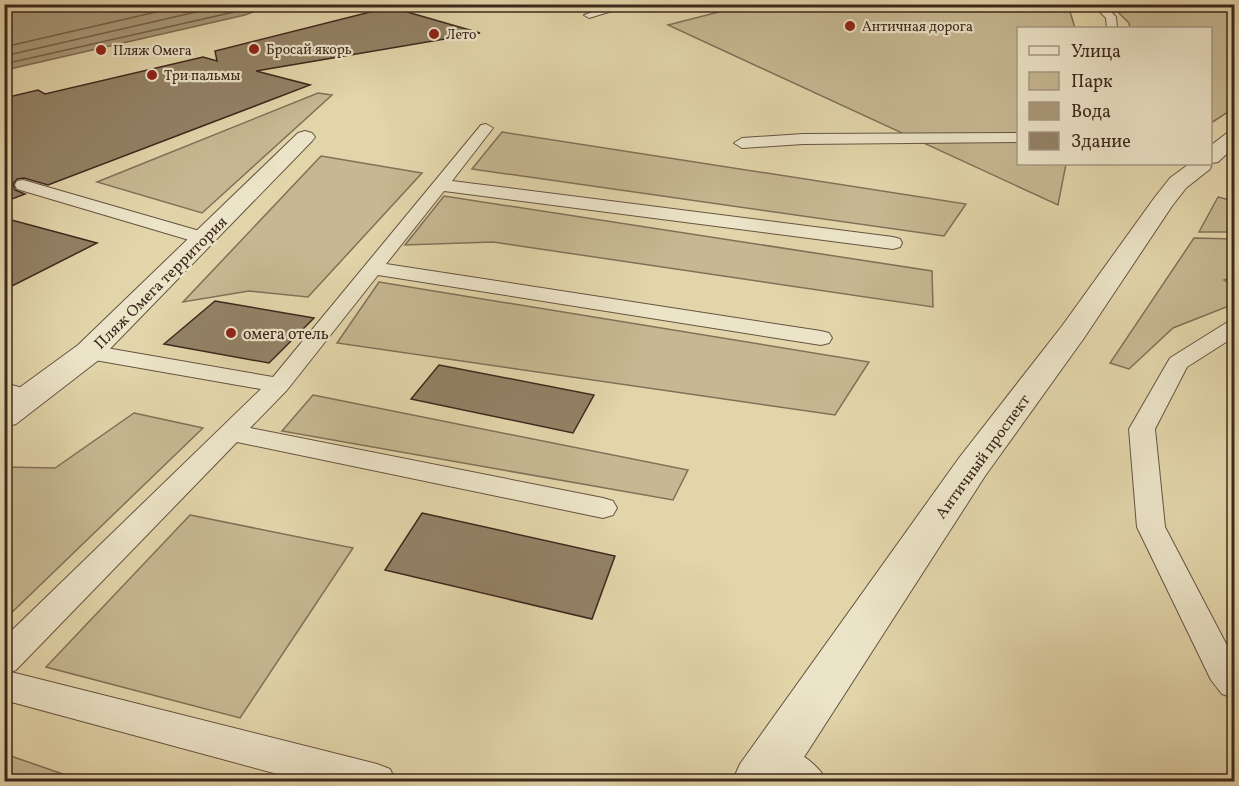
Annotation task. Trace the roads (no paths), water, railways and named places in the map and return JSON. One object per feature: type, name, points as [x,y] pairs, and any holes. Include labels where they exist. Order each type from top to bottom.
[{"type":"street","name":"Пляж Омега территория","points":[[4,416],[17,393],[89,352],[305,137]]},
{"type":"street","points":[[1212,155],[1234,137]]},
{"type":"street","points":[[1212,163],[1234,162]]},
{"type":"street","name":"Античный проспект","points":[[780,776],[972,467],[1072,332],[1163,202],[1178,183],[1201,165]]},
{"type":"lane","points":[[589,15],[630,4]]},
{"type":"lane","points":[[1098,4],[1111,17],[1112,27]]},
{"type":"lane","points":[[4,660],[279,385],[486,128]]},
{"type":"lane","points":[[742,143],[803,139],[1017,138]]},
{"type":"lane","points":[[23,185],[203,238]]},
{"type":"lane","points":[[440,185],[892,243]]},
{"type":"lane","points":[[373,268],[821,338]]},
{"type":"lane","points":[[1234,328],[1178,363],[1143,429],[1151,527],[1223,670],[1234,683]]},
{"type":"lane","points":[[89,352],[279,385]]},
{"type":"lane","points":[[231,433],[603,508]]},
{"type":"lane","points":[[4,685],[377,782]]},
{"type":"water","points":[[4,5],[272,5],[245,15],[5,70]]},
{"type":"place","name":"Античная дорога","points":[[850,26]]},
{"type":"place","name":"Лето","points":[[434,34]]},
{"type":"place","name":"Бросай якорь","points":[[254,49]]},
{"type":"place","name":"Пляж Омега","points":[[101,50]]},
{"type":"place","name":"Три пальмы","points":[[152,75]]},
{"type":"place","name":"омега отель","points":[[231,333]]}]
